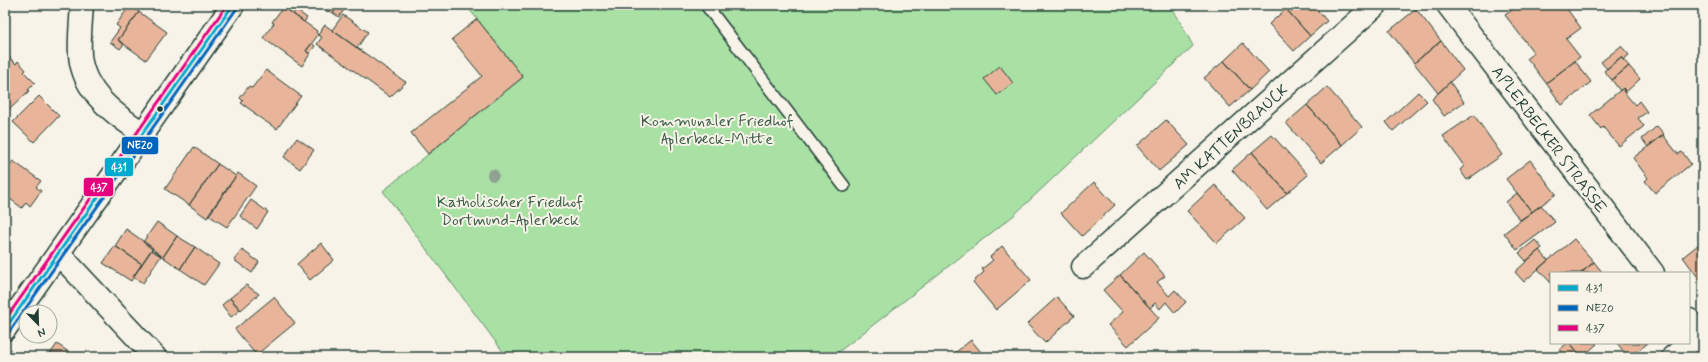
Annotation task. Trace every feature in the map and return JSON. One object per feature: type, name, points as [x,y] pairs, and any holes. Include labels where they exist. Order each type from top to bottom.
[{"type":"main road","points":[[82,5],[80,54],[82,66],[91,87],[104,103],[121,119],[144,134]]},
{"type":"main road","points":[[5,329],[144,134],[233,5]]},
{"type":"main road","name":"AM KATTENBRAUCK","points":[[1083,267],[1376,5]]},
{"type":"main road","name":"APLERBECKER STRASSE","points":[[1448,5],[1652,272]]},
{"type":"main road","points":[[59,254],[154,357]]},
{"type":"main road","points":[[1690,339],[1697,331]]},
{"type":"main road","points":[[1673,357],[1685,344]]},
{"type":"lane","points":[[706,5],[844,186]]},
{"type":"green space","points":[[466,5],[1171,5],[1193,46],[1013,216],[832,357],[507,357],[383,191],[523,77]]},
{"type":"building","points":[[130,5],[139,12],[118,40],[124,44],[120,49],[110,42],[120,28],[116,25]]},
{"type":"building","points":[[318,5],[339,5],[333,13],[328,12]]},
{"type":"building","points":[[339,5],[347,6],[339,17],[333,13]]},
{"type":"building","points":[[1290,5],[1313,5],[1327,21],[1310,36],[1286,9]]},
{"type":"building","points":[[1519,5],[1564,5],[1581,28],[1566,39],[1580,57],[1546,83],[1527,58],[1534,53],[1505,15]]},
{"type":"building","points":[[283,7],[317,31],[316,32],[318,35],[306,51],[310,54],[302,66],[263,38]]},
{"type":"building","points":[[1286,9],[1310,36],[1294,51],[1269,24]]},
{"type":"building","points":[[1416,9],[1441,41],[1414,63],[1389,31]]},
{"type":"building","points":[[296,10],[307,18],[304,22],[293,14]]},
{"type":"building","points":[[139,12],[167,32],[146,60],[118,40]]},
{"type":"building","points":[[343,15],[368,32],[357,48],[332,30]]},
{"type":"building","points":[[477,19],[523,77],[428,154],[411,133],[482,76],[452,39]]},
{"type":"building","points":[[325,25],[406,82],[390,97],[317,44],[322,37],[318,35]]},
{"type":"building","points":[[1441,41],[1463,70],[1438,93],[1414,63]]},
{"type":"building","points":[[312,43],[315,46],[309,54],[306,51]]},
{"type":"building","points":[[1243,43],[1269,72],[1250,90],[1224,61]]},
{"type":"building","points":[[1621,46],[1629,55],[1623,60],[1621,57],[1607,69],[1601,62]]},
{"type":"building","points":[[5,53],[16,64],[18,61],[26,70],[24,72],[35,83],[28,90],[29,91],[10,109],[7,106],[5,108]]},
{"type":"building","points":[[1621,57],[1629,66],[1612,80],[1604,71]]},
{"type":"building","points":[[1224,61],[1250,90],[1230,107],[1204,78]]},
{"type":"building","points":[[1575,61],[1591,82],[1562,105],[1546,83]]},
{"type":"building","points":[[1000,66],[1013,83],[997,95],[984,79]]},
{"type":"building","points":[[1629,66],[1640,79],[1625,93],[1623,88],[1620,91],[1612,80]]},
{"type":"building","points":[[266,70],[301,96],[277,129],[254,114],[255,113],[241,103],[243,101],[240,98],[249,86],[252,88]]},
{"type":"building","points":[[1450,82],[1464,102],[1444,116],[1432,99]]},
{"type":"building","points":[[1327,87],[1362,127],[1342,145],[1307,105]]},
{"type":"building","points":[[1623,88],[1625,90],[1623,91],[1635,105],[1639,101],[1647,112],[1638,118],[1644,126],[1619,146],[1603,127],[1601,129],[1590,115]]},
{"type":"building","points":[[1418,92],[1427,101],[1393,131],[1386,122]]},
{"type":"building","points":[[39,96],[59,116],[34,142],[13,122]]},
{"type":"building","points":[[1307,105],[1342,145],[1321,163],[1286,123]]},
{"type":"building","points":[[1474,115],[1502,155],[1467,180],[1460,170],[1464,166],[1443,136]]},
{"type":"building","points":[[1166,120],[1189,145],[1159,171],[1137,146]]},
{"type":"building","points":[[1657,126],[1664,134],[1648,147],[1642,139]]},
{"type":"building","points":[[1272,135],[1308,175],[1287,193],[1252,152]]},
{"type":"building","points":[[1663,135],[1678,154],[1682,152],[1691,164],[1655,193],[1645,181],[1648,178],[1633,158]]},
{"type":"building","points":[[297,138],[314,150],[300,169],[284,157]]},
{"type":"building","points":[[194,147],[218,164],[189,205],[165,189]]},
{"type":"building","points":[[1252,152],[1287,193],[1267,210],[1232,170]]},
{"type":"building","points":[[1530,160],[1556,194],[1532,212],[1506,179]]},
{"type":"building","points":[[13,161],[41,181],[36,187],[41,191],[30,206],[26,202],[22,208],[5,195],[5,171]]},
{"type":"building","points":[[218,164],[236,176],[207,218],[189,205]]},
{"type":"building","points":[[238,173],[256,186],[227,227],[208,215]]},
{"type":"building","points":[[1094,182],[1115,205],[1082,236],[1061,213]]},
{"type":"building","points":[[1215,185],[1245,218],[1217,243],[1187,211]]},
{"type":"building","points":[[1517,193],[1532,212],[1520,220],[1506,202]]},
{"type":"building","points":[[251,200],[268,212],[257,229],[240,216]]},
{"type":"building","points":[[1541,205],[1555,222],[1517,250],[1504,233]]},
{"type":"building","points":[[157,222],[177,236],[163,257],[143,242]]},
{"type":"building","points":[[126,229],[153,248],[142,264],[115,246]]},
{"type":"building","points":[[177,236],[195,247],[180,269],[163,257]]},
{"type":"building","points":[[1574,239],[1594,262],[1582,272],[1550,272],[1550,282],[1538,269]]},
{"type":"building","points":[[1535,240],[1542,248],[1526,261],[1519,253]]},
{"type":"building","points":[[1703,241],[1703,284],[1683,257]]},
{"type":"building","points":[[321,243],[334,260],[310,280],[297,264]]},
{"type":"building","points":[[115,246],[142,264],[131,281],[103,263]]},
{"type":"building","points":[[1002,246],[1031,280],[996,310],[973,282],[984,272],[982,269],[993,260],[990,257]]},
{"type":"building","points":[[195,247],[219,264],[204,285],[180,269]]},
{"type":"building","points":[[151,250],[161,256],[143,283],[133,277]]},
{"type":"building","points":[[242,250],[259,262],[252,273],[234,260]]},
{"type":"building","points":[[1539,250],[1548,260],[1524,282],[1515,272]]},
{"type":"building","points":[[1144,252],[1165,276],[1157,282],[1169,296],[1175,290],[1186,302],[1175,313],[1166,302],[1160,309],[1155,303],[1150,308],[1120,275]]},
{"type":"building","points":[[1594,262],[1602,272],[1582,272]]},
{"type":"building","points":[[1120,275],[1159,318],[1128,346],[1108,325],[1123,312],[1103,290]]},
{"type":"building","points":[[246,285],[259,294],[241,310],[230,298]]},
{"type":"building","points":[[274,297],[295,323],[256,355],[235,329]]},
{"type":"building","points":[[1057,297],[1074,316],[1045,343],[1027,324]]},
{"type":"building","points":[[230,298],[240,310],[231,317],[222,305]]},
{"type":"building","points":[[971,340],[985,357],[950,357]]},
{"type":"building","points":[[57,344],[76,357],[48,357]]},
{"type":"building","points":[[1567,344],[1571,344],[1582,357],[1567,357],[1560,349]]},
{"type":"building","points":[[1571,344],[1597,344],[1582,357]]},
{"type":"building","points":[[1618,344],[1647,344],[1630,357],[1628,357]]},
{"type":"transit line","name":"437","points":[[5,320],[227,5]]},
{"type":"transit line","name":"431","points":[[5,329],[233,5]]},
{"type":"transit line","name":"NE20","points":[[9,332],[237,8]]},
{"type":"park label","name":"Kommunaler Friedhof Aplerbeck-Mitte","points":[[717,129]]},
{"type":"park label","name":"Katholischer Friedhof Dortmund-Aplerbeck","points":[[510,210]]}]
